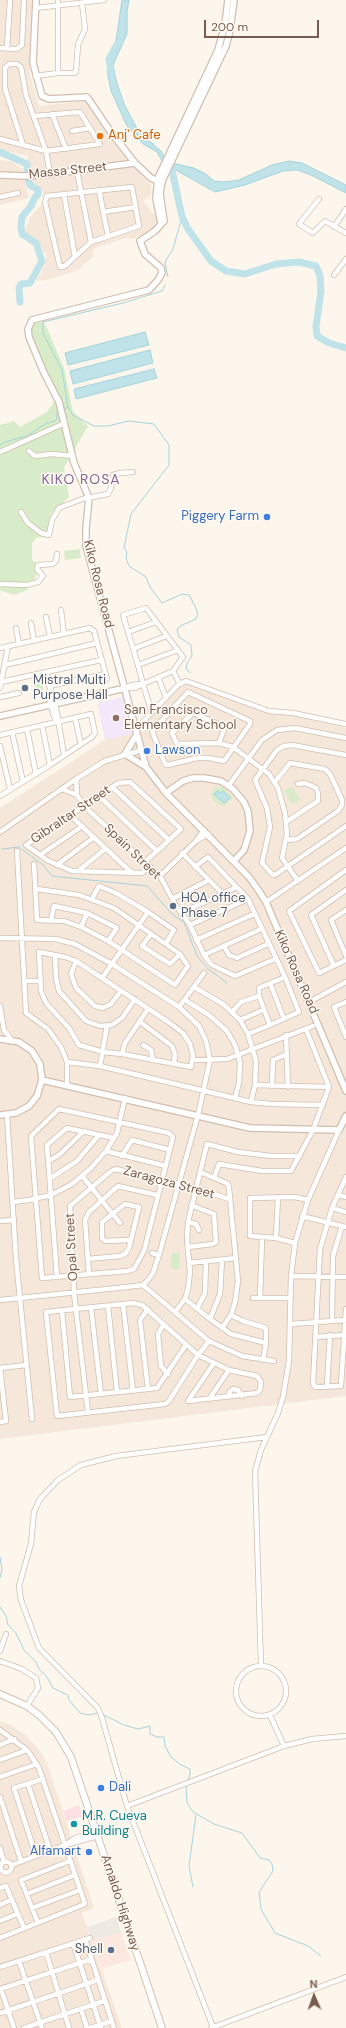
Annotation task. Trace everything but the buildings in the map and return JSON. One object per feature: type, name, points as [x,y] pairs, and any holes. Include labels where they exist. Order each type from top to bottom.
[{"type":"main road","name":"Arnaldo Highway","points":[[0,1694],[27,1706],[39,1715],[56,1732],[66,1747],[77,1772],[162,2028]]},
{"type":"street","points":[[7,48],[10,0]]},
{"type":"street","points":[[0,48],[17,49],[22,45],[24,0]]},
{"type":"street","points":[[36,0],[33,57],[35,76],[40,92],[46,99],[85,96],[90,99],[110,131],[135,162],[151,178],[160,179],[226,46],[234,0]]},
{"type":"street","points":[[58,0],[58,73]]},
{"type":"street","points":[[36,8],[104,0]]},
{"type":"street","points":[[171,156],[218,50],[225,24],[228,0]]},
{"type":"street","points":[[35,76],[58,73],[72,74],[76,72],[77,50],[85,29],[82,3]]},
{"type":"street","points":[[23,145],[4,88],[6,66],[12,64],[19,65],[26,95],[46,150],[50,174]]},
{"type":"street","points":[[0,93],[4,88]]},
{"type":"street","points":[[0,139],[46,150],[66,149],[100,144],[80,112],[34,116]]},
{"type":"street","points":[[52,114],[66,149]]},
{"type":"street","points":[[72,131],[90,128]]},
{"type":"street","name":"Massa Street","points":[[0,174],[28,176],[77,171],[135,162]]},
{"type":"street","points":[[77,171],[91,242]]},
{"type":"street","name":"Kiko Rosa Road","points":[[160,179],[160,199],[165,219],[160,226],[140,241],[145,254],[161,269],[161,275],[154,286],[149,290],[32,320],[29,326],[29,337],[59,402],[73,456],[89,498],[86,546],[126,688],[146,767],[166,793],[249,877],[266,902],[346,1091]]},
{"type":"street","points":[[132,187],[139,226],[91,242],[65,266],[58,265],[45,202],[47,196],[99,190],[132,187]]},
{"type":"street","points":[[99,190],[108,236]]},
{"type":"street","points":[[0,198],[18,193]]},
{"type":"street","points":[[64,195],[75,257]]},
{"type":"street","points":[[319,199],[299,224],[313,233],[325,221],[346,233]]},
{"type":"street","points":[[104,212],[136,207]]},
{"type":"street","points":[[334,226],[346,209]]},
{"type":"street","points":[[334,275],[346,259]]},
{"type":"street","points":[[0,452],[65,423]]},
{"type":"street","points":[[29,451],[35,456],[52,454],[73,456]]},
{"type":"street","points":[[21,512],[28,523],[41,533],[49,535],[52,520],[59,508],[109,493],[112,475],[133,472]]},
{"type":"street","points":[[0,584],[27,585],[38,582],[43,576],[37,568],[38,565],[53,564],[56,561],[57,554]]},
{"type":"street","points":[[0,716],[126,688],[134,684],[143,684],[172,671],[183,657],[146,608],[123,615],[143,684],[151,710]]},
{"type":"street","points":[[61,610],[64,634]]},
{"type":"street","points":[[46,617],[50,637]]},
{"type":"street","points":[[128,632],[156,622]]},
{"type":"street","points":[[31,623],[34,641]]},
{"type":"street","points":[[16,628],[19,644]]},
{"type":"street","points":[[0,647],[92,629],[107,679]]},
{"type":"street","points":[[133,649],[166,636]]},
{"type":"street","points":[[5,665],[97,643]]},
{"type":"street","points":[[0,688],[8,646]]},
{"type":"street","points":[[138,665],[178,650]]},
{"type":"street","points":[[1,682],[101,660]]},
{"type":"street","points":[[172,671],[179,682]]},
{"type":"street","points":[[46,672],[50,688],[48,694],[53,704],[53,714],[57,722],[64,755]]},
{"type":"street","points":[[50,688],[105,674]]},
{"type":"street","points":[[158,678],[165,695]]},
{"type":"street","points":[[125,754],[137,732],[178,685],[186,681],[269,711],[293,713],[346,724]]},
{"type":"street","points":[[188,692],[248,719],[250,724],[233,747],[224,761],[209,758],[197,758],[167,765],[152,731],[188,692]]},
{"type":"street","points":[[0,697],[19,693]]},
{"type":"street","points":[[219,743],[225,727],[193,713],[172,733],[177,744],[219,743],[233,747],[264,769],[275,782],[283,802],[286,822],[286,840],[282,855],[298,881]]},
{"type":"street","points":[[0,735],[91,714],[95,734],[50,765],[0,796]]},
{"type":"street","points":[[75,718],[81,744]]},
{"type":"street","points":[[42,725],[50,765]]},
{"type":"street","points":[[229,785],[265,737],[281,728],[303,729],[346,738]]},
{"type":"street","points":[[27,729],[36,774]]},
{"type":"street","points":[[12,732],[23,782]]},
{"type":"street","points":[[346,755],[288,745],[277,750],[255,782],[267,808],[270,827],[268,842],[261,861],[273,875],[288,867],[346,826]]},
{"type":"street","points":[[0,746],[10,789]]},
{"type":"street","points":[[0,832],[76,779],[105,761],[142,750]]},
{"type":"street","points":[[125,754],[146,767]]},
{"type":"street","points":[[275,782],[290,763],[325,769],[330,774],[342,800],[342,805],[338,811],[297,839],[286,840]]},
{"type":"street","points":[[166,793],[183,781],[193,778],[212,779],[229,785],[244,802],[248,811],[250,831],[244,850],[234,861]]},
{"type":"street","points":[[62,789],[77,795],[76,779]]},
{"type":"street","name":"Gibraltar Street","points":[[145,862],[181,829],[130,782],[118,783],[26,845],[40,855],[72,871],[142,873],[149,866]]},
{"type":"street","points":[[286,822],[318,801],[318,792],[316,788],[306,783],[298,784]]},
{"type":"street","points":[[112,787],[169,840]]},
{"type":"street","name":"Spain Street","points":[[77,795],[84,806],[160,876],[172,899],[190,925],[204,954],[212,965],[235,976],[275,959]]},
{"type":"street","points":[[100,796],[157,851]]},
{"type":"street","points":[[71,816],[81,827],[132,873]]},
{"type":"street","points":[[40,855],[81,827]]},
{"type":"street","points":[[160,876],[182,853],[206,832]]},
{"type":"street","points":[[58,865],[93,838]]},
{"type":"street","points":[[266,902],[346,848]]},
{"type":"street","points":[[78,871],[105,849]]},
{"type":"street","points":[[16,851],[26,1013],[53,1035],[67,1062],[67,1085]]},
{"type":"street","points":[[182,853],[222,893]]},
{"type":"street","points":[[195,867],[208,857],[248,899],[275,959],[285,977],[299,1012],[248,1034]]},
{"type":"street","points":[[34,864],[37,889],[37,920],[64,921],[81,927],[121,949],[175,985],[188,966],[180,954],[114,908],[92,899],[54,890],[37,889]]},
{"type":"street","points":[[346,870],[289,911],[319,973],[346,960]]},
{"type":"street","points":[[172,899],[209,880]]},
{"type":"street","points":[[92,899],[98,886],[116,893],[148,912],[174,930],[166,944]]},
{"type":"street","points":[[181,913],[237,887]]},
{"type":"street","points":[[334,966],[311,915],[346,890]]},
{"type":"street","points":[[190,925],[248,899]]},
{"type":"street","points":[[51,920],[54,906],[87,913],[118,928],[108,941]]},
{"type":"street","points":[[346,910],[331,920],[346,956]]},
{"type":"street","points":[[102,978],[148,912]]},
{"type":"street","points":[[81,927],[87,913]]},
{"type":"street","points":[[196,940],[254,914]]},
{"type":"street","points":[[204,954],[261,929]]},
{"type":"street","points":[[151,934],[142,946],[170,964],[180,954]]},
{"type":"street","points":[[0,938],[22,937],[62,940],[90,951],[179,1008],[199,1026],[206,1041],[210,1060],[198,1115],[159,1255],[153,1272],[143,1285],[0,1300]]},
{"type":"street","points":[[224,946],[229,955],[237,958],[268,944]]},
{"type":"street","points":[[39,952],[56,955],[76,961],[135,999],[183,1033],[190,1044],[192,1060],[191,1067],[122,1054],[103,1052],[79,1045],[69,1028],[46,1004],[41,991],[39,952]]},
{"type":"street","points":[[56,955],[56,978],[59,991],[86,1021],[100,1026],[108,1026],[122,1018],[135,999]]},
{"type":"street","points":[[76,961],[72,974],[76,988],[95,1006],[103,1008],[111,1004],[121,991]]},
{"type":"street","points":[[179,1008],[204,973]]},
{"type":"street","points":[[270,1025],[263,1010],[259,996],[260,988],[285,977]]},
{"type":"street","points":[[24,981],[40,981]]},
{"type":"street","points":[[308,1000],[346,982]]},
{"type":"street","points":[[270,983],[284,1019]]},
{"type":"street","points":[[194,987],[223,1004],[240,1020],[248,1034],[254,1049],[256,1061],[255,1085],[252,1102]]},
{"type":"street","points":[[232,1012],[241,1002],[259,996]]},
{"type":"street","points":[[186,1000],[209,1015],[227,1031],[235,1045],[240,1062],[239,1083],[235,1098]]},
{"type":"street","points":[[346,1002],[334,1007],[346,1037]]},
{"type":"street","points":[[0,1006],[4,1030],[11,1039]]},
{"type":"street","points":[[122,1054],[125,1043],[148,1009]]},
{"type":"street","points":[[240,1020],[263,1010]]},
{"type":"street","points":[[139,1021],[172,1046],[175,1054],[174,1064]]},
{"type":"street","points":[[100,1066],[108,1026]]},
{"type":"street","points":[[192,1060],[227,1059],[238,1056],[286,1035],[314,1026]]},
{"type":"street","points":[[214,1178],[219,1164],[247,1169],[291,1171],[313,1130],[329,1087],[306,1028]]},
{"type":"street","points":[[286,1035],[288,1054],[288,1087]]},
{"type":"street","points":[[0,1039],[11,1039],[26,1045],[37,1057],[42,1072],[40,1091],[30,1106],[21,1112],[0,1115]]},
{"type":"street","points":[[143,1045],[152,1050],[153,1060]]},
{"type":"street","points":[[272,1086],[273,1060],[288,1054]]},
{"type":"street","points":[[67,1062],[100,1066],[252,1102],[323,1105]]},
{"type":"street","points":[[42,1080],[126,1098],[250,1128],[340,1130]]},
{"type":"street","points":[[255,1085],[329,1087]]},
{"type":"street","points":[[13,1202],[36,1199],[51,1195],[82,1176],[106,1151],[114,1138],[121,1122],[126,1098]]},
{"type":"street","points":[[59,1109],[172,1134],[173,1137],[170,1150],[157,1195],[144,1251],[139,1263],[134,1269],[128,1271],[42,1278],[31,1136],[56,1111],[59,1109]]},
{"type":"street","points":[[7,1115],[19,1298],[32,1419]]},
{"type":"street","points":[[261,1666],[254,1470],[283,1397],[289,1361],[291,1276],[295,1243],[302,1216],[346,1116]]},
{"type":"street","points":[[57,1277],[51,1178],[47,1145],[67,1128],[114,1138]]},
{"type":"street","points":[[48,1162],[84,1131]]},
{"type":"street","points":[[51,1178],[76,1161],[99,1135]]},
{"type":"street","points":[[122,1156],[132,1140],[170,1150]]},
{"type":"street","points":[[175,1312],[185,1299],[189,1281],[188,1222],[207,1144],[238,1152],[270,1156],[300,1156]]},
{"type":"street","points":[[106,1151],[166,1166]]},
{"type":"street","name":"Zaragoza Street","points":[[92,1189],[111,1171],[116,1169],[179,1183],[229,1199]]},
{"type":"street","points":[[200,1172],[228,1184],[236,1258],[237,1289],[231,1315],[222,1328]]},
{"type":"street","points":[[82,1176],[120,1223]]},
{"type":"street","points":[[346,1177],[332,1208],[320,1249],[313,1385],[315,1387],[341,1386],[346,1309]]},
{"type":"street","points":[[89,1274],[85,1217],[89,1212],[121,1186],[157,1195]]},
{"type":"street","name":"Opal Street","points":[[88,1412],[74,1293],[69,1208],[74,1202],[92,1189]]},
{"type":"street","points":[[338,1194],[346,1197]]},
{"type":"street","points":[[295,1243],[276,1238],[252,1237],[250,1235],[250,1198],[295,1197],[308,1200]]},
{"type":"street","points":[[276,1238],[278,1198]]},
{"type":"street","points":[[88,1259],[124,1255],[127,1251],[131,1240],[139,1207],[124,1204],[102,1222],[103,1240],[131,1240]]},
{"type":"street","points":[[188,1247],[213,1244],[216,1242],[214,1214],[191,1205]]},
{"type":"street","points":[[332,1208],[346,1212]]},
{"type":"street","points":[[302,1216],[344,1227],[333,1256],[332,1320]]},
{"type":"street","points":[[0,1221],[14,1220]]},
{"type":"street","points":[[188,1222],[196,1224],[199,1230]]},
{"type":"street","points":[[260,1298],[262,1238]]},
{"type":"street","points":[[144,1251],[159,1255]]},
{"type":"street","points":[[189,1264],[236,1258]]},
{"type":"street","points":[[210,1319],[220,1294],[222,1260]]},
{"type":"street","points":[[197,1309],[205,1293],[206,1262]]},
{"type":"street","points":[[291,1276],[346,1277]]},
{"type":"street","points":[[143,1285],[209,1341],[242,1356],[274,1361]]},
{"type":"street","points":[[253,1298],[291,1298]]},
{"type":"street","points":[[185,1299],[231,1334],[266,1343]]},
{"type":"street","points":[[209,1341],[198,1355],[169,1401],[165,1404],[57,1416],[46,1312],[138,1303],[148,1309],[198,1355],[229,1370],[256,1376],[260,1380],[261,1385],[259,1392],[242,1396],[188,1401],[214,1363]]},
{"type":"street","points":[[123,1304],[133,1390]]},
{"type":"street","points":[[108,1306],[117,1392]]},
{"type":"street","points":[[91,1308],[101,1394]]},
{"type":"street","points":[[148,1309],[140,1320],[148,1389]]},
{"type":"street","points":[[62,1311],[70,1397],[148,1389],[160,1386],[186,1345]]},
{"type":"street","points":[[231,1315],[243,1321],[266,1328],[266,1343],[263,1360]]},
{"type":"street","points":[[291,1324],[346,1320]]},
{"type":"street","points":[[164,1324],[158,1334],[161,1366],[168,1374]]},
{"type":"street","points":[[316,1337],[345,1335]]},
{"type":"street","points":[[327,1387],[330,1336]]},
{"type":"street","points":[[0,1422],[6,1421],[0,1368],[26,1365]]},
{"type":"street","points":[[209,1399],[229,1370]]},
{"type":"street","points":[[228,1397],[230,1391],[233,1389],[238,1390],[242,1396]]},
{"type":"street","points":[[267,1437],[116,1456],[81,1465],[58,1480],[40,1499],[34,1512],[31,1544],[19,1586],[21,1600],[39,1648],[73,1682],[102,1716],[127,1806],[212,2028],[346,1977]]},
{"type":"street","points":[[0,1651],[6,1634]]},
{"type":"street","points":[[0,1661],[22,1669],[36,1678],[38,1688],[27,1706]]},
{"type":"street","points":[[261,1666],[268,1667],[279,1674],[284,1681],[286,1690],[282,1706],[270,1715],[259,1717],[250,1715],[243,1710],[235,1695],[239,1678],[252,1667],[261,1666]]},
{"type":"street","points":[[270,1715],[284,1746]]},
{"type":"street","points":[[0,1730],[27,1750],[37,1764],[85,1904],[0,1938]]},
{"type":"street","points":[[127,1806],[284,1746],[312,1739],[346,1736]]},
{"type":"street","points":[[0,1745],[14,1739]]},
{"type":"street","points":[[0,1760],[27,1750]]},
{"type":"street","points":[[0,1777],[37,1764]]},
{"type":"street","points":[[36,1856],[14,1788],[43,1778]]},
{"type":"street","points":[[28,1784],[50,1850]]},
{"type":"street","points":[[0,1797],[21,1861]]},
{"type":"street","points":[[4,1862],[12,1864],[65,1845],[75,1838],[97,1834]]},
{"type":"street","points":[[0,1848],[4,1862],[1,1866],[1,1871],[9,1872],[12,1864]]},
{"type":"street","points":[[38,1923],[21,1880],[70,1860]]},
{"type":"street","points":[[26,1894],[76,1875]]},
{"type":"street","points":[[0,1888],[6,1886],[24,1928]]},
{"type":"street","points":[[32,1908],[80,1890]]},
{"type":"street","points":[[0,1905],[11,1900]]},
{"type":"street","points":[[0,1921],[17,1914]]},
{"type":"street","points":[[0,1967],[87,1938],[104,2001],[114,2028]]},
{"type":"street","points":[[73,1943],[100,2026]]},
{"type":"street","points":[[46,1952],[69,2028]]},
{"type":"street","points":[[14,2028],[0,1989],[92,1959]]},
{"type":"street","points":[[19,1961],[42,2028]]},
{"type":"street","points":[[0,2013],[98,1980]]},
{"type":"street","points":[[24,2028],[104,2001]]},
{"type":"street","points":[[81,2009],[88,2028],[100,2026],[112,2021]]},
{"type":"shaded area","points":[[0,0],[32,0],[29,58],[30,75],[39,106],[86,101],[108,136],[151,186],[151,194],[144,201],[159,220],[150,233],[133,239],[126,238],[95,248],[92,252],[94,256],[78,270],[48,280],[36,281],[45,266],[46,253],[43,252],[38,240],[28,237],[24,233],[30,217],[41,205],[44,198],[43,191],[32,185],[30,180],[25,181],[29,198],[0,205],[0,160],[10,161],[26,171],[28,156],[0,150]]},
{"type":"shaded area","points":[[187,683],[264,711],[293,715],[346,728],[346,1396],[0,1439],[0,808],[105,740],[135,733],[181,685]]},
{"type":"shaded area","name":"San Francisco Elementary School","points":[[127,696],[135,733],[105,740],[97,703]]},
{"type":"shaded area","points":[[0,1721],[9,1724],[25,1735],[42,1753],[48,1766],[94,1908],[82,1913],[122,2028],[0,2028]]},
{"type":"shaded area","points":[[79,1805],[83,1816],[67,1821],[63,1811]]},
{"type":"shaded area","points":[[116,1917],[121,1932],[92,1941],[87,1927]]},
{"type":"shaded area","name":"Shell","points":[[121,1932],[131,1960],[102,1969],[92,1941]]},
{"type":"green space","points":[[43,322],[64,368],[73,412],[88,426],[64,468],[69,497],[51,514],[50,527],[45,537],[36,538],[32,543],[32,560],[39,565],[38,573],[27,590],[14,595],[0,590],[0,425],[14,421],[20,427],[47,412],[56,399],[57,394],[28,331],[32,323]]},
{"type":"green space","points":[[80,549],[81,558],[65,560],[64,551]]},
{"type":"green space","points":[[41,677],[44,692],[36,694],[33,678]]},
{"type":"green space","points":[[218,786],[224,788],[233,798],[224,806],[218,805],[211,797],[211,793]]},
{"type":"green space","points":[[292,786],[300,800],[292,804],[284,791]]},
{"type":"green space","points":[[172,1253],[180,1253],[179,1269],[171,1269]]},
{"type":"water","points":[[122,0],[129,0],[127,12],[127,34],[113,65],[116,80],[124,104],[139,132],[161,151],[166,159],[172,163],[194,168],[206,174],[214,181],[224,182],[239,180],[272,165],[289,161],[302,163],[346,185],[346,193],[311,175],[297,170],[283,171],[245,185],[215,192],[163,163],[157,152],[143,144],[127,126],[111,91],[107,71],[115,47]]},
{"type":"water","points":[[145,332],[149,345],[68,365],[65,353]]},
{"type":"water","points":[[150,350],[153,363],[73,384],[70,371]]},
{"type":"water","points":[[154,369],[157,378],[76,399],[74,389]]},
{"type":"water","points":[[218,791],[220,793],[223,791],[230,798],[224,803],[214,794]]},
{"type":"waterway","points":[[111,73],[109,59],[118,43]]},
{"type":"waterway","points":[[0,152],[27,164],[30,185],[38,190],[38,194],[31,206],[22,217],[21,227],[22,234],[36,243],[42,261],[30,283],[21,284],[19,288],[20,302]]},
{"type":"waterway","points":[[171,165],[182,217],[188,229],[211,261],[226,271],[245,274],[276,264],[299,262],[316,266],[320,276],[321,292],[316,326],[317,336],[329,343],[346,348]]},
{"type":"waterway","points":[[168,277],[165,262],[173,249],[182,217]]},
{"type":"waterway","points":[[165,285],[162,291],[123,303],[43,322],[43,333],[62,370],[68,407],[73,415],[94,426],[108,426],[129,421],[154,424],[169,445],[169,465],[131,514],[124,548],[127,552],[126,558],[129,566],[146,577],[150,587],[162,603],[182,594],[189,595],[195,606],[198,614],[196,619],[180,626],[177,630],[179,637],[191,645],[192,656],[187,663],[186,669],[191,673]]},
{"type":"waterway","points":[[64,409],[68,407]]},
{"type":"waterway","points":[[0,445],[5,442],[27,436],[45,424],[55,421],[57,419],[57,412]]},
{"type":"waterway","points":[[2,849],[19,847],[43,865],[52,876],[147,886],[173,915],[184,922],[197,956],[208,969],[227,983]]},
{"type":"waterway","points":[[0,1557],[2,1570],[0,1578]]},
{"type":"waterway","points":[[0,1607],[6,1616],[8,1625],[16,1633],[24,1650],[36,1662],[39,1669],[47,1677],[53,1688],[68,1695],[69,1700],[80,1713],[88,1715],[98,1713]]},
{"type":"waterway","points":[[102,1714],[124,1725],[138,1729],[150,1726],[150,1734],[157,1737],[164,1737],[165,1746],[171,1757],[181,1765],[190,1769],[188,1780]]},
{"type":"waterway","points":[[186,1785],[187,1803],[193,1812],[214,1824],[242,1833],[260,1858],[269,1860],[272,1864],[273,1871],[259,1892],[261,1909],[275,1933],[308,1946],[321,1956]]},
{"type":"waterway","points":[[193,1887],[189,1866],[196,1815]]},
{"type":"place","name":"Anj' Cafe","points":[[100,136]]},
{"type":"place","name":"Piggery Farm","points":[[267,517]]},
{"type":"place","name":"Mistral Multi Purpose Hall","points":[[25,688]]},
{"type":"place","name":"San Francisco Elementary School","points":[[116,718]]},
{"type":"place","name":"Lawson","points":[[147,751]]},
{"type":"place","name":"HOA office Phase 7","points":[[173,906]]},
{"type":"place","name":"Dali","points":[[101,1788]]},
{"type":"place","name":"M.R. Cueva Building","points":[[74,1824]]},
{"type":"place","name":"Alfamart","points":[[89,1852]]},
{"type":"place","name":"Shell","points":[[111,1950]]},
{"type":"district","name":"KIKO ROSA","points":[[81,480]]}]
